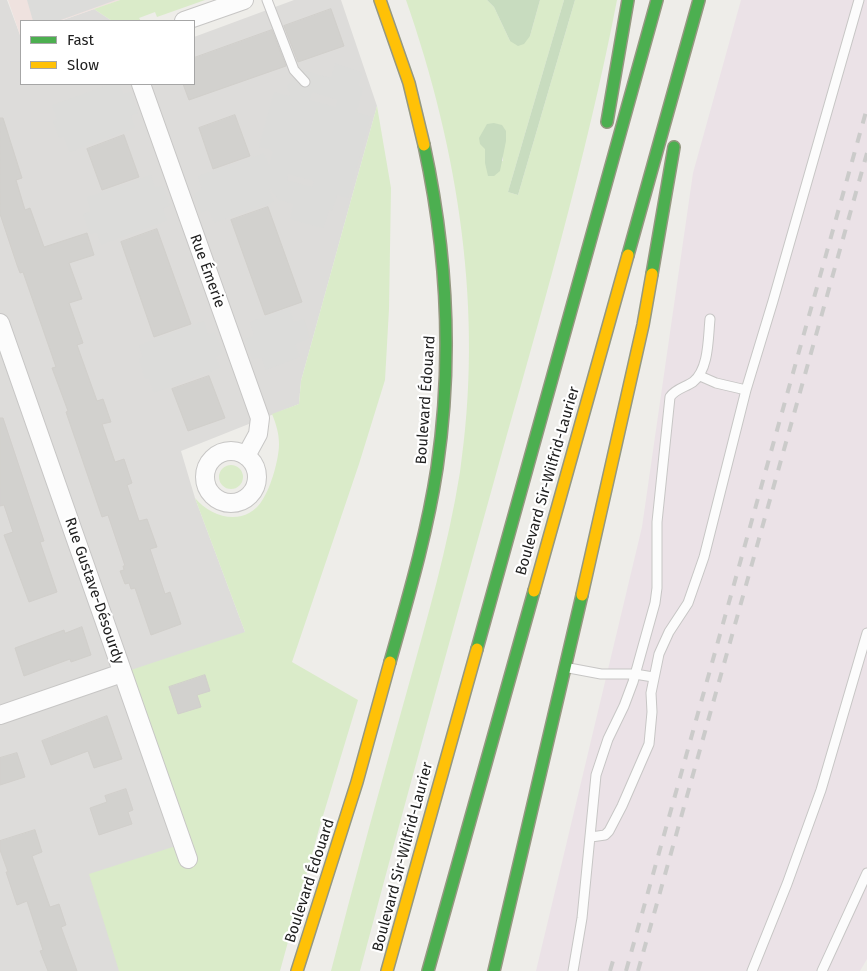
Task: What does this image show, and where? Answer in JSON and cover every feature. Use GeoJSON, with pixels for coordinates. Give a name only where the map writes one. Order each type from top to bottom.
{"type":"FeatureCollection","features":[{"type":"Feature","properties":{"kind":"main road","name":"Boulevard Édouard"},"geometry":{"type":"LineString","coordinates":[[297,971],[352,800],[421,550],[439,452],[445,377],[445,297],[436,201],[410,88],[380,0]]}},
{"type":"Feature","properties":{"kind":"main road"},"geometry":{"type":"LineString","coordinates":[[604,137],[628,0]]}},
{"type":"Feature","properties":{"kind":"main road","name":"Boulevard Sir-Wilfrid-Laurier"},"geometry":{"type":"LineString","coordinates":[[387,971],[657,0]]}},
{"type":"Feature","properties":{"kind":"main road"},"geometry":{"type":"LineString","coordinates":[[680,108],[699,0]]}},
{"type":"Feature","properties":{"kind":"main road","name":"Boulevard Sir-Wilfrid-Laurier"},"geometry":{"type":"LineString","coordinates":[[428,971],[699,0]]}},
{"type":"Feature","properties":{"kind":"main road"},"geometry":{"type":"LineString","coordinates":[[494,971],[566,668],[643,325],[675,138]]}},
{"type":"Feature","properties":{"kind":"main road"},"geometry":{"type":"LineString","coordinates":[[581,274],[599,166]]}},
{"type":"Feature","properties":{"kind":"main road","name":"Boulevard Édouard"},"geometry":{"type":"LineString","coordinates":[[327,914],[352,800]]}},
{"type":"Feature","properties":{"kind":"street"},"geometry":{"type":"LineString","coordinates":[[187,20],[244,0]]}},
{"type":"Feature","properties":{"kind":"street","name":"Rue Émerie"},"geometry":{"type":"LineString","coordinates":[[141,85],[260,418],[258,434],[246,456]]}},
{"type":"Feature","properties":{"kind":"street","name":"Rue Gustave-Désourdy"},"geometry":{"type":"LineString","coordinates":[[0,323],[188,859]]}},
{"type":"Feature","properties":{"kind":"street"},"geometry":{"type":"LineString","coordinates":[[0,715],[122,674]]}},
{"type":"Feature","properties":{"kind":"lane"},"geometry":{"type":"LineString","coordinates":[[267,0],[294,70],[305,82]]}},
{"type":"Feature","properties":{"kind":"lane"},"geometry":{"type":"LineString","coordinates":[[591,837],[605,835],[609,831],[649,744],[653,678],[663,644],[688,603],[704,556],[746,390],[859,0]]}},
{"type":"Feature","properties":{"kind":"lane"},"geometry":{"type":"LineString","coordinates":[[573,971],[582,918],[596,775],[608,739],[624,706],[635,674],[655,603],[657,522],[670,396],[700,376],[707,345],[710,319]]}},
{"type":"Feature","properties":{"kind":"lane"},"geometry":{"type":"LineString","coordinates":[[700,376],[746,390]]}},
{"type":"Feature","properties":{"kind":"lane"},"geometry":{"type":"LineString","coordinates":[[752,971],[787,884],[821,790],[867,633]]}},
{"type":"Feature","properties":{"kind":"lane"},"geometry":{"type":"LineString","coordinates":[[566,668],[601,674],[635,674],[653,678]]}},
{"type":"Feature","properties":{"kind":"lane"},"geometry":{"type":"LineString","coordinates":[[822,971],[867,873]]}},
{"type":"Feature","properties":{"kind":"shaded area"},"geometry":{"type":"Polygon","coordinates":[[[0,0],[7,0],[20,35],[20,85],[195,85],[195,37],[294,0],[341,0],[377,106],[301,381],[299,404],[181,451],[195,498],[245,632],[182,844],[119,971],[0,971],[0,0]]]}},
{"type":"Feature","properties":{"kind":"shaded area"},"geometry":{"type":"Polygon","coordinates":[[[8,0],[120,0],[63,20],[20,20],[20,35],[8,0]]]}},
{"type":"Feature","properties":{"kind":"shaded area"},"geometry":{"type":"Polygon","coordinates":[[[27,0],[116,0],[61,20],[33,20],[27,0]]]}},
{"type":"Feature","properties":{"kind":"shaded area"},"geometry":{"type":"Polygon","coordinates":[[[741,0],[867,0],[867,959],[860,971],[536,971],[642,527],[693,173],[741,0]]]}},
{"type":"Feature","properties":{"kind":"shaded area"},"geometry":{"type":"Polygon","coordinates":[[[94,9],[110,20],[63,20],[94,9]]]}},
{"type":"Feature","properties":{"kind":"shaded area"},"geometry":{"type":"Polygon","coordinates":[[[335,63],[362,72],[358,86],[363,88],[357,110],[358,113],[371,116],[348,198],[337,195],[332,211],[329,210],[323,228],[290,219],[293,204],[280,200],[274,195],[271,188],[269,189],[274,202],[214,223],[208,210],[201,213],[194,194],[202,188],[198,176],[264,153],[268,164],[270,164],[273,152],[259,147],[274,92],[289,96],[290,93],[287,86],[303,70],[330,78],[335,63]],[[312,92],[310,100],[336,107],[338,100],[312,92]],[[288,174],[287,180],[312,187],[314,181],[288,174]]]}},
{"type":"Feature","properties":{"kind":"shaded area"},"geometry":{"type":"Polygon","coordinates":[[[108,85],[119,85],[123,94],[131,92],[138,113],[132,115],[131,118],[135,128],[70,152],[64,137],[59,138],[53,121],[57,119],[52,105],[108,85]]]}},
{"type":"Feature","properties":{"kind":"shaded area"},"geometry":{"type":"Polygon","coordinates":[[[151,175],[155,187],[163,186],[170,206],[164,208],[163,211],[167,221],[101,245],[97,232],[90,234],[83,214],[91,211],[87,197],[151,175]]]}},
{"type":"Feature","properties":{"kind":"shaded area"},"geometry":{"type":"Polygon","coordinates":[[[289,308],[294,322],[304,319],[310,338],[295,344],[300,357],[266,370],[262,358],[252,359],[245,339],[254,334],[250,322],[289,308]]]}},
{"type":"Feature","properties":{"kind":"shaded area"},"geometry":{"type":"Polygon","coordinates":[[[204,321],[207,333],[215,332],[222,352],[216,357],[220,368],[154,393],[149,379],[145,379],[139,359],[143,357],[139,345],[204,321]]]}},
{"type":"Feature","properties":{"kind":"green space"},"geometry":{"type":"Polygon","coordinates":[[[120,0],[205,0],[157,17],[155,12],[139,18],[140,20],[110,20],[94,9],[120,0]]]}},
{"type":"Feature","properties":{"kind":"green space"},"geometry":{"type":"Polygon","coordinates":[[[406,0],[487,0],[494,7],[510,41],[530,36],[540,0],[564,0],[508,192],[518,195],[575,0],[617,0],[577,179],[360,971],[331,971],[443,555],[460,472],[467,412],[469,352],[467,292],[462,233],[453,174],[425,57],[406,0]],[[485,149],[485,163],[503,161],[503,154],[485,149]]]}},
{"type":"Feature","properties":{"kind":"green space"},"geometry":{"type":"Polygon","coordinates":[[[487,0],[540,0],[530,36],[524,44],[518,46],[510,41],[494,7],[487,0]]]}},
{"type":"Feature","properties":{"kind":"green space"},"geometry":{"type":"Polygon","coordinates":[[[564,0],[575,0],[518,195],[508,192],[564,0]]]}},
{"type":"Feature","properties":{"kind":"green space"},"geometry":{"type":"Polygon","coordinates":[[[377,106],[391,188],[389,309],[385,380],[359,464],[292,662],[358,700],[319,829],[280,971],[119,971],[89,874],[182,844],[122,673],[245,632],[195,498],[202,505],[220,515],[239,517],[248,514],[256,508],[266,494],[274,473],[279,450],[278,432],[272,414],[299,404],[301,381],[377,106]]]}},
{"type":"Feature","properties":{"kind":"green space"},"geometry":{"type":"Polygon","coordinates":[[[487,124],[502,125],[506,131],[506,141],[500,171],[494,176],[488,176],[485,163],[485,149],[480,144],[479,138],[487,124]]]}},
{"type":"Feature","properties":{"kind":"green space"},"geometry":{"type":"Polygon","coordinates":[[[231,465],[240,468],[243,477],[240,486],[231,489],[222,486],[219,477],[222,468],[231,465]]]}},
{"type":"Feature","properties":{"kind":"building"},"geometry":{"type":"Polygon","coordinates":[[[331,9],[344,46],[298,62],[284,26],[331,9]]]}},
{"type":"Feature","properties":{"kind":"building"},"geometry":{"type":"Polygon","coordinates":[[[272,30],[286,66],[189,100],[183,85],[195,85],[195,58],[272,30]]]}},
{"type":"Feature","properties":{"kind":"building"},"geometry":{"type":"Polygon","coordinates":[[[235,115],[250,156],[213,169],[199,128],[235,115]]]}},
{"type":"Feature","properties":{"kind":"building"},"geometry":{"type":"Polygon","coordinates":[[[0,118],[3,118],[22,178],[16,180],[25,210],[30,208],[44,247],[87,233],[94,255],[69,263],[82,299],[69,303],[83,343],[77,345],[97,401],[103,399],[111,422],[102,424],[115,462],[124,459],[132,483],[127,485],[139,521],[147,519],[157,547],[150,549],[165,594],[170,592],[181,624],[151,635],[135,588],[131,589],[129,583],[125,584],[120,571],[124,570],[123,566],[125,566],[108,515],[102,517],[52,368],[56,367],[23,272],[20,273],[0,214],[0,118]]]}},
{"type":"Feature","properties":{"kind":"building"},"geometry":{"type":"Polygon","coordinates":[[[124,135],[139,177],[102,190],[87,149],[124,135]]]}},
{"type":"Feature","properties":{"kind":"building"},"geometry":{"type":"Polygon","coordinates":[[[268,207],[302,302],[265,315],[231,220],[268,207]]]}},
{"type":"Feature","properties":{"kind":"building"},"geometry":{"type":"Polygon","coordinates":[[[157,229],[191,324],[154,337],[121,242],[157,229]]]}},
{"type":"Feature","properties":{"kind":"building"},"geometry":{"type":"Polygon","coordinates":[[[209,376],[225,418],[188,431],[172,389],[209,376]]]}},
{"type":"Feature","properties":{"kind":"building"},"geometry":{"type":"Polygon","coordinates":[[[0,418],[3,418],[44,541],[40,542],[57,592],[29,602],[4,535],[13,532],[4,505],[0,506],[0,418]]]}},
{"type":"Feature","properties":{"kind":"building"},"geometry":{"type":"Polygon","coordinates":[[[82,627],[91,655],[71,662],[70,659],[24,676],[15,648],[64,630],[65,633],[82,627]]]}},
{"type":"Feature","properties":{"kind":"building"},"geometry":{"type":"Polygon","coordinates":[[[205,675],[210,691],[197,695],[201,707],[178,714],[169,687],[205,675]]]}},
{"type":"Feature","properties":{"kind":"building"},"geometry":{"type":"Polygon","coordinates":[[[107,716],[122,759],[94,768],[88,751],[51,765],[42,741],[107,716]]]}},
{"type":"Feature","properties":{"kind":"building"},"geometry":{"type":"Polygon","coordinates":[[[17,753],[25,777],[0,785],[0,758],[17,753]]]}},
{"type":"Feature","properties":{"kind":"building"},"geometry":{"type":"Polygon","coordinates":[[[126,789],[133,810],[128,812],[132,824],[99,835],[90,808],[107,802],[105,796],[126,789]]]}},
{"type":"Feature","properties":{"kind":"building"},"geometry":{"type":"Polygon","coordinates":[[[35,830],[42,852],[32,856],[50,907],[59,904],[66,925],[61,927],[77,971],[48,971],[40,951],[43,950],[27,901],[17,905],[6,872],[8,872],[0,850],[0,841],[35,830]]]}},
{"type":"Feature","properties":{"kind":"railway"},"geometry":{"type":"LineString","coordinates":[[626,971],[867,108]]}},
{"type":"Feature","properties":{"kind":"railway"},"geometry":{"type":"LineString","coordinates":[[638,971],[867,153]]}},
{"type":"Feature","properties":{"kind":"railway"},"geometry":{"type":"LineString","coordinates":[[610,971],[615,954]]}},
{"type":"Feature","properties":{"kind":"traffic: fast"},"geometry":{"type":"LineString","coordinates":[[607,122],[628,0]]}},
{"type":"Feature","properties":{"kind":"traffic: fast"},"geometry":{"type":"LineString","coordinates":[[477,649],[657,0]]}},
{"type":"Feature","properties":{"kind":"traffic: fast"},"geometry":{"type":"LineString","coordinates":[[628,255],[699,0]]}},
{"type":"Feature","properties":{"kind":"traffic: fast"},"geometry":{"type":"LineString","coordinates":[[390,662],[428,517],[437,468],[445,387],[446,346],[442,265],[438,225],[424,145]]}},
{"type":"Feature","properties":{"kind":"traffic: fast"},"geometry":{"type":"LineString","coordinates":[[652,274],[674,147]]}},
{"type":"Feature","properties":{"kind":"traffic: fast"},"geometry":{"type":"LineString","coordinates":[[428,971],[534,591]]}},
{"type":"Feature","properties":{"kind":"traffic: fast"},"geometry":{"type":"LineString","coordinates":[[494,971],[582,595]]}},
{"type":"Feature","properties":{"kind":"traffic: slow"},"geometry":{"type":"LineString","coordinates":[[380,0],[409,83],[424,145]]}},
{"type":"Feature","properties":{"kind":"traffic: slow"},"geometry":{"type":"LineString","coordinates":[[534,591],[628,255]]}},
{"type":"Feature","properties":{"kind":"traffic: slow"},"geometry":{"type":"LineString","coordinates":[[582,595],[643,325],[652,274]]}},
{"type":"Feature","properties":{"kind":"traffic: slow"},"geometry":{"type":"LineString","coordinates":[[387,971],[477,649]]}},
{"type":"Feature","properties":{"kind":"traffic: slow"},"geometry":{"type":"LineString","coordinates":[[297,971],[357,782],[390,662]]}}]}
